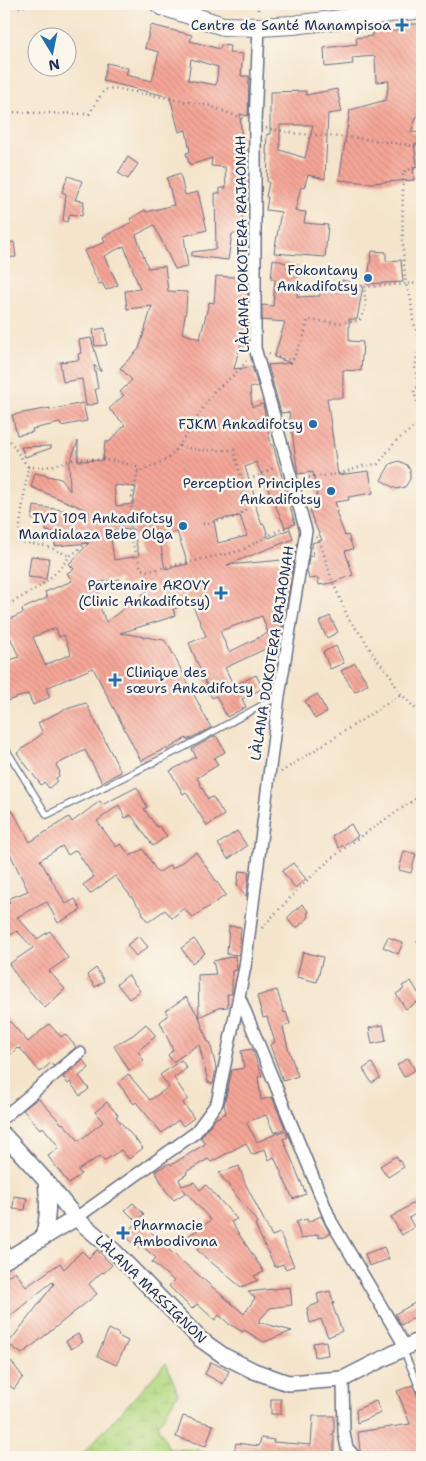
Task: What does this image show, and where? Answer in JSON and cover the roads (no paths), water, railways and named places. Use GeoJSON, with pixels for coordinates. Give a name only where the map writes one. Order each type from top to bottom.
{"type":"FeatureCollection","features":[{"type":"Feature","properties":{"kind":"main road"},"geometry":{"type":"LineString","coordinates":[[159,4],[223,26],[259,27],[293,25],[422,10]]}},
{"type":"Feature","properties":{"kind":"main road","name":"LÀLANA MASSIGNON"},"geometry":{"type":"LineString","coordinates":[[4,1135],[46,1180],[76,1218],[114,1252],[200,1339],[224,1356],[254,1371],[288,1383],[343,1379],[422,1340]]}},
{"type":"Feature","properties":{"kind":"main road"},"geometry":{"type":"LineString","coordinates":[[43,1236],[48,1219],[46,1180]]}},
{"type":"Feature","properties":{"kind":"main road"},"geometry":{"type":"LineString","coordinates":[[4,1266],[10,1258],[43,1236],[76,1218]]}},
{"type":"Feature","properties":{"kind":"street","name":"LÀLANA DOKOTERA RAJAONAH"},"geometry":{"type":"LineString","coordinates":[[76,1218],[195,1133],[217,1102],[245,967],[268,780],[305,526],[256,348],[255,123],[259,27]]}},
{"type":"Feature","properties":{"kind":"street"},"geometry":{"type":"LineString","coordinates":[[239,996],[331,1221],[405,1348]]}},
{"type":"Feature","properties":{"kind":"street"},"geometry":{"type":"LineString","coordinates":[[4,1117],[80,1053]]}},
{"type":"Feature","properties":{"kind":"street"},"geometry":{"type":"LineString","coordinates":[[343,1379],[344,1433],[347,1448],[355,1457]]}},
{"type":"Feature","properties":{"kind":"lane"},"geometry":{"type":"LineString","coordinates":[[4,746],[46,815],[183,748],[280,696]]}},
{"type":"Feature","properties":{"kind":"lane"},"geometry":{"type":"LineString","coordinates":[[405,1348],[422,1395]]}},
{"type":"Feature","properties":{"kind":"place","name":"Centre de Santé Manampisoa"},"geometry":{"type":"Point","coordinates":[402,25]}},
{"type":"Feature","properties":{"kind":"place","name":"Fokontany Ankadifotsy"},"geometry":{"type":"Point","coordinates":[368,278]}},
{"type":"Feature","properties":{"kind":"place","name":"FJKM Ankadifotsy"},"geometry":{"type":"Point","coordinates":[313,424]}},
{"type":"Feature","properties":{"kind":"place","name":"Perception Principles Ankadifotsy"},"geometry":{"type":"Point","coordinates":[331,491]}},
{"type":"Feature","properties":{"kind":"place","name":"IVJ 109 Ankadifotsy Mandialaza Bebe Olga"},"geometry":{"type":"Point","coordinates":[183,526]}},
{"type":"Feature","properties":{"kind":"place","name":"Partenaire AROVY (Clinic Ankadifotsy)"},"geometry":{"type":"Point","coordinates":[221,593]}},
{"type":"Feature","properties":{"kind":"place","name":"Clinique des sœurs Ankadifotsy"},"geometry":{"type":"Point","coordinates":[115,680]}},
{"type":"Feature","properties":{"kind":"place","name":"Pharmacie Ambodivona"},"geometry":{"type":"Point","coordinates":[123,1233]}}]}
